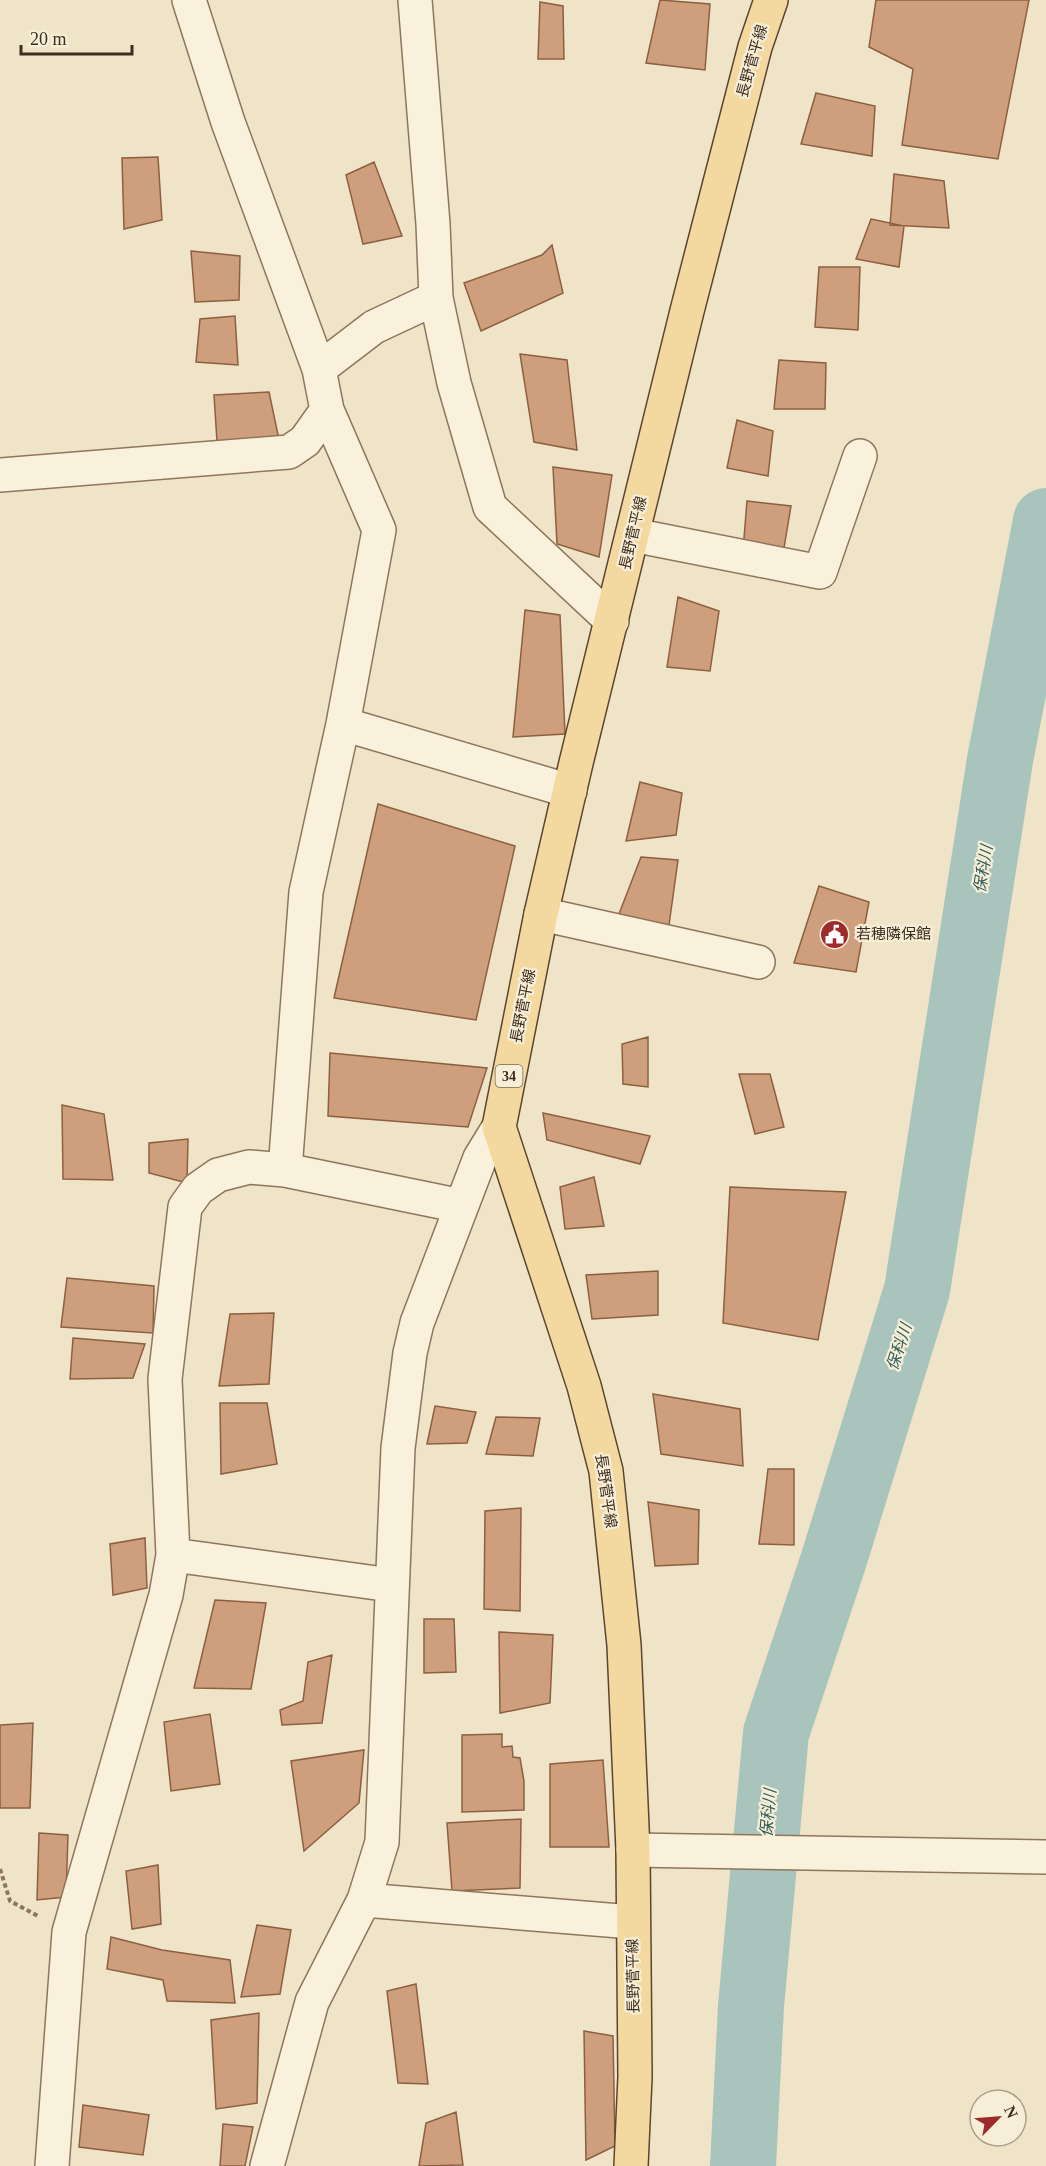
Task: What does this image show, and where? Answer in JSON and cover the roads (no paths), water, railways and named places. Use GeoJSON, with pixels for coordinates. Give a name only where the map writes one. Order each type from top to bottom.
{"type":"FeatureCollection","features":[{"type":"Feature","properties":{"kind":"main road","name":"長野菅平線"},"geometry":{"type":"LineString","coordinates":[[631,2166],[635,2077],[633,1851],[624,1645],[606,1471],[584,1386],[499,1127],[541,914],[570,791],[687,311],[755,47],[771,0]]}},
{"type":"Feature","properties":{"kind":"street"},"geometry":{"type":"LineString","coordinates":[[189,0],[228,122],[319,369],[327,410],[379,530],[343,724],[306,892],[285,1170]]}},
{"type":"Feature","properties":{"kind":"street"},"geometry":{"type":"LineString","coordinates":[[415,0],[433,224],[436,298],[454,383],[490,507],[612,621]]}},
{"type":"Feature","properties":{"kind":"street"},"geometry":{"type":"LineString","coordinates":[[319,369],[374,327],[436,298]]}},
{"type":"Feature","properties":{"kind":"street"},"geometry":{"type":"LineString","coordinates":[[0,475],[289,452],[304,441],[327,410]]}},
{"type":"Feature","properties":{"kind":"street"},"geometry":{"type":"LineString","coordinates":[[633,535],[820,572],[860,456]]}},
{"type":"Feature","properties":{"kind":"street"},"geometry":{"type":"LineString","coordinates":[[343,724],[570,791]]}},
{"type":"Feature","properties":{"kind":"street"},"geometry":{"type":"LineString","coordinates":[[541,914],[758,962]]}},
{"type":"Feature","properties":{"kind":"street"},"geometry":{"type":"LineString","coordinates":[[267,2166],[312,2002],[364,1900],[382,1842],[398,1448],[410,1353],[417,1323],[461,1206],[480,1158],[499,1127]]}},
{"type":"Feature","properties":{"kind":"street"},"geometry":{"type":"LineString","coordinates":[[52,2166],[69,1932],[166,1595],[173,1555],[165,1379],[185,1207],[198,1189],[218,1174],[249,1167],[285,1170],[461,1206]]}},
{"type":"Feature","properties":{"kind":"street"},"geometry":{"type":"LineString","coordinates":[[173,1555],[391,1585]]}},
{"type":"Feature","properties":{"kind":"street"},"geometry":{"type":"LineString","coordinates":[[633,1851],[1046,1857]]}},
{"type":"Feature","properties":{"kind":"street"},"geometry":{"type":"LineString","coordinates":[[364,1900],[632,1922]]}},
{"type":"Feature","properties":{"kind":"waterway","name":"保科川"},"geometry":{"type":"LineString","coordinates":[[743,2166],[751,2006],[776,1733],[834,1559],[917,1290],[1000,760],[1046,521]]}},
{"type":"Feature","properties":{"kind":"place","name":"若穂隣保館"},"geometry":{"type":"Point","coordinates":[835,934]}}]}
